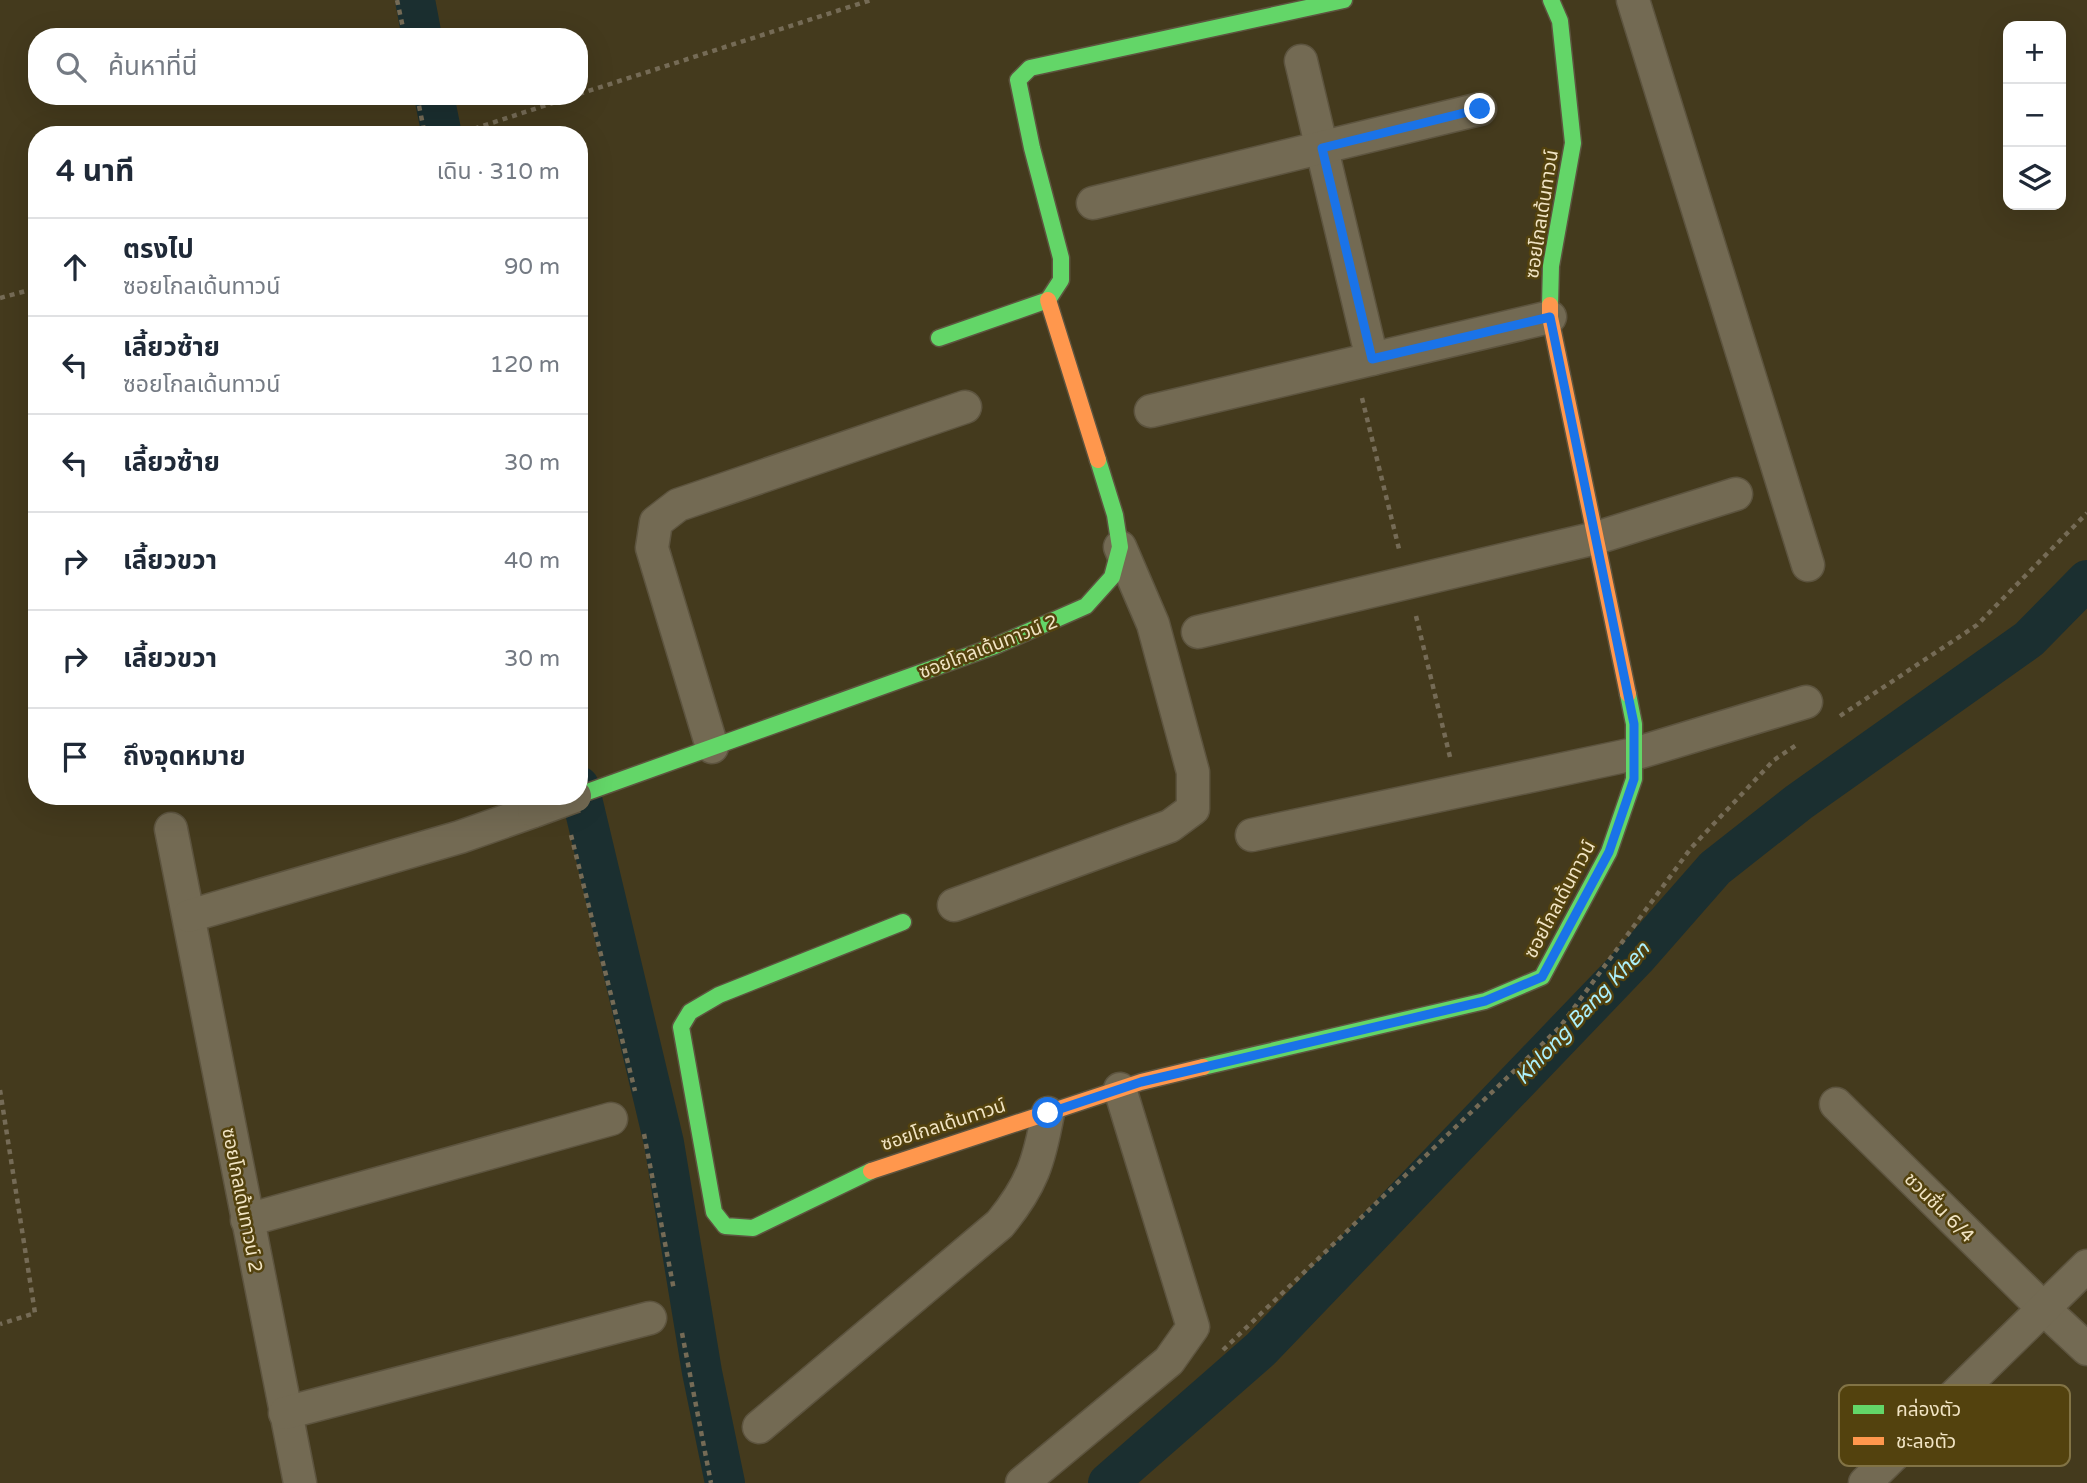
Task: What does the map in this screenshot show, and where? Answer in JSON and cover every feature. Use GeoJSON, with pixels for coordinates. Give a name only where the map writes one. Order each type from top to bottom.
{"type":"FeatureCollection","features":[{"type":"Feature","properties":{"kind":"street"},"geometry":{"type":"LineString","coordinates":[[939,338],[1048,300],[1061,280],[1061,258],[1032,148],[1018,80],[1030,68],[1344,0]]}},
{"type":"Feature","properties":{"kind":"street","name":"ซอยโกลเด้นทาวน์"},"geometry":{"type":"LineString","coordinates":[[903,922],[719,995],[690,1012],[681,1027],[714,1212],[725,1226],[753,1228],[882,1166],[1141,1082],[1485,1001],[1542,977],[1609,852],[1634,779],[1634,724],[1550,317],[1551,266],[1573,143],[1560,21],[1551,0]]}},
{"type":"Feature","properties":{"kind":"street"},"geometry":{"type":"LineString","coordinates":[[1633,0],[1808,565]]}},
{"type":"Feature","properties":{"kind":"street"},"geometry":{"type":"LineString","coordinates":[[1301,61],[1372,359]]}},
{"type":"Feature","properties":{"kind":"street"},"geometry":{"type":"LineString","coordinates":[[1093,203],[1480,109]]}},
{"type":"Feature","properties":{"kind":"street","name":"ซอยโกลเด้นทาวน์ 2"},"geometry":{"type":"LineString","coordinates":[[588,791],[995,646],[1086,607],[1112,577],[1120,547],[1115,515],[1048,300]]}},
{"type":"Feature","properties":{"kind":"street"},"geometry":{"type":"LineString","coordinates":[[1152,411],[1550,317]]}},
{"type":"Feature","properties":{"kind":"street"},"geometry":{"type":"LineString","coordinates":[[712,747],[652,548],[656,522],[678,505],[965,407]]}},
{"type":"Feature","properties":{"kind":"street"},"geometry":{"type":"LineString","coordinates":[[1198,632],[1595,538],[1736,494]]}},
{"type":"Feature","properties":{"kind":"street"},"geometry":{"type":"LineString","coordinates":[[954,905],[1170,826],[1193,809],[1193,772],[1153,624],[1120,547]]}},
{"type":"Feature","properties":{"kind":"street"},"geometry":{"type":"LineString","coordinates":[[1252,835],[1634,754],[1806,702]]}},
{"type":"Feature","properties":{"kind":"street","name":"ซอยโกลเด้นทาวน์ 2"},"geometry":{"type":"LineString","coordinates":[[188,916],[460,837],[550,805]]}},
{"type":"Feature","properties":{"kind":"street","name":"ซอยโกลเด้นทาวน์ 2"},"geometry":{"type":"LineString","coordinates":[[171,829],[300,1483]]}},
{"type":"Feature","properties":{"kind":"street"},"geometry":{"type":"LineString","coordinates":[[1022,1483],[1169,1361],[1193,1327],[1120,1090]]}},
{"type":"Feature","properties":{"kind":"street","name":"ชวนชื่น 6/4"},"geometry":{"type":"LineString","coordinates":[[1836,1104],[2087,1349]]}},
{"type":"Feature","properties":{"kind":"street"},"geometry":{"type":"LineString","coordinates":[[759,1427],[1000,1224],[1021,1198],[1040,1156],[1048,1113]]}},
{"type":"Feature","properties":{"kind":"street"},"geometry":{"type":"LineString","coordinates":[[247,1220],[611,1119]]}},
{"type":"Feature","properties":{"kind":"street"},"geometry":{"type":"LineString","coordinates":[[1966,1385],[2087,1266]]}},
{"type":"Feature","properties":{"kind":"street"},"geometry":{"type":"LineString","coordinates":[[285,1413],[650,1318]]}},
{"type":"Feature","properties":{"kind":"street"},"geometry":{"type":"LineString","coordinates":[[1865,1483],[1882,1466]]}},
{"type":"Feature","properties":{"kind":"path"},"geometry":{"type":"LineString","coordinates":[[397,0],[403,28]]}},
{"type":"Feature","properties":{"kind":"path"},"geometry":{"type":"LineString","coordinates":[[588,91],[871,0]]}},
{"type":"Feature","properties":{"kind":"path"},"geometry":{"type":"LineString","coordinates":[[419,105],[423,126]]}},
{"type":"Feature","properties":{"kind":"path"},"geometry":{"type":"LineString","coordinates":[[482,126],[546,105]]}},
{"type":"Feature","properties":{"kind":"path"},"geometry":{"type":"LineString","coordinates":[[0,298],[28,290]]}},
{"type":"Feature","properties":{"kind":"path"},"geometry":{"type":"LineString","coordinates":[[0,1090],[34,1312],[0,1324]]}},
{"type":"Feature","properties":{"kind":"waterway"},"geometry":{"type":"LineString","coordinates":[[415,0],[420,28]]}},
{"type":"Feature","properties":{"kind":"waterway"},"geometry":{"type":"LineString","coordinates":[[436,105],[440,126]]}},
{"type":"Feature","properties":{"kind":"waterway","name":"Khlong Bang Khen"},"geometry":{"type":"LineString","coordinates":[[1108,1483],[1261,1349],[1636,958],[1715,868],[1799,802],[2029,639],[2087,580]]}},
{"type":"Feature","properties":{"kind":"waterway"},"geometry":{"type":"LineString","coordinates":[[584,805],[664,1143],[702,1372],[725,1483]]}},
{"type":"Feature","properties":{"kind":"traffic: fast"},"geometry":{"type":"LineString","coordinates":[[939,338],[1048,300],[1061,280],[1061,258],[1032,148],[1018,80],[1030,68],[1344,0]]}},
{"type":"Feature","properties":{"kind":"traffic: fast"},"geometry":{"type":"LineString","coordinates":[[1550,305],[1551,266],[1573,143],[1560,21],[1551,0]]}},
{"type":"Feature","properties":{"kind":"traffic: fast"},"geometry":{"type":"LineString","coordinates":[[588,792],[995,646],[1086,606],[1112,577],[1120,547],[1115,515],[1098,460]]}},
{"type":"Feature","properties":{"kind":"traffic: fast"},"geometry":{"type":"LineString","coordinates":[[1203,1067],[1485,1001],[1542,977],[1609,852],[1634,779],[1634,724],[1628,694]]}},
{"type":"Feature","properties":{"kind":"traffic: fast"},"geometry":{"type":"LineString","coordinates":[[871,1171],[753,1228],[725,1226],[714,1212],[681,1027],[690,1012],[719,995],[903,922]]}},
{"type":"Feature","properties":{"kind":"traffic: slow"},"geometry":{"type":"LineString","coordinates":[[1048,300],[1098,460]]}},
{"type":"Feature","properties":{"kind":"traffic: slow"},"geometry":{"type":"LineString","coordinates":[[1550,305],[1550,317],[1628,694]]}},
{"type":"Feature","properties":{"kind":"traffic: slow"},"geometry":{"type":"LineString","coordinates":[[871,1171],[1141,1082],[1203,1067]]}},
{"type":"Feature","properties":{"kind":"route"},"geometry":{"type":"LineString","coordinates":[[1048,1113],[1141,1082],[1485,1001],[1542,977],[1609,852],[1634,779],[1634,724],[1550,317],[1372,359],[1322,148],[1480,109]]}}]}
